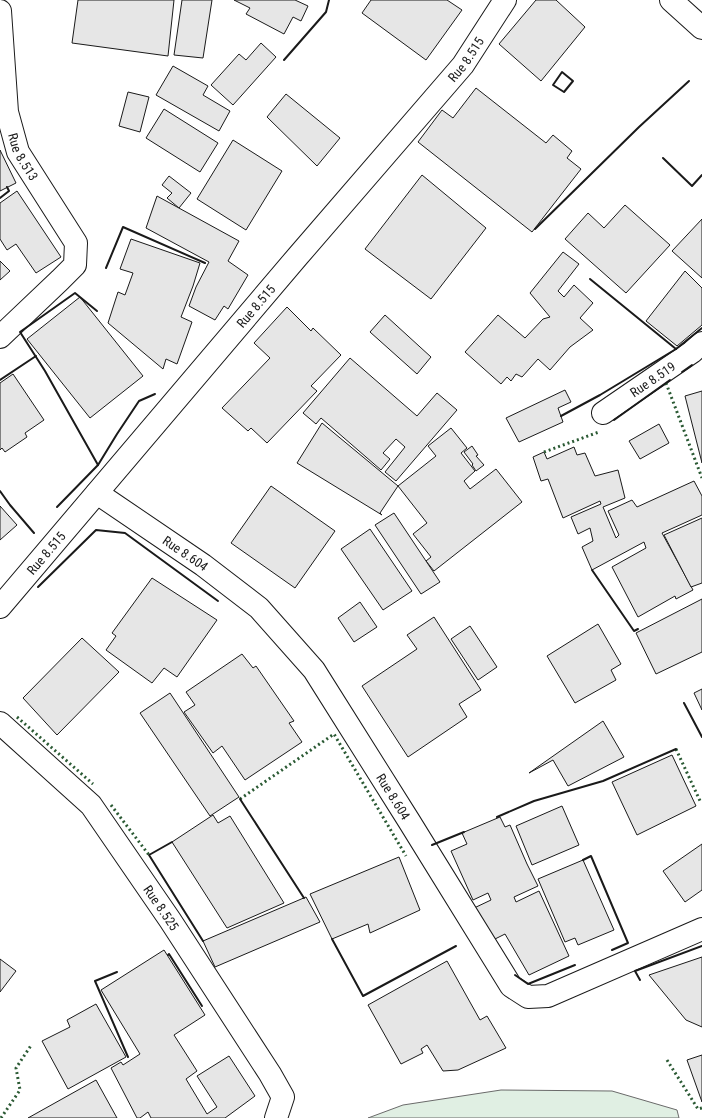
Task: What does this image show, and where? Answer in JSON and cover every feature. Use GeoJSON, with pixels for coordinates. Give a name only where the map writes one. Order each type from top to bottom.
{"type":"FeatureCollection","features":[{"type":"Feature","properties":{"kind":"street","name":"Rue 8.515"},"geometry":{"type":"LineString","coordinates":[[0,608],[298,256],[463,65],[505,0]]}},
{"type":"Feature","properties":{"kind":"street"},"geometry":{"type":"LineString","coordinates":[[671,0],[702,28]]}},
{"type":"Feature","properties":{"kind":"street","name":"Rue 8.513"},"geometry":{"type":"LineString","coordinates":[[0,11],[7,112],[18,152],[76,243],[75,265],[0,337]]}},
{"type":"Feature","properties":{"kind":"street","name":"Rue 8.519"},"geometry":{"type":"LineString","coordinates":[[602,413],[692,352],[702,343]]}},
{"type":"Feature","properties":{"kind":"street","name":"Rue 8.604"},"geometry":{"type":"LineString","coordinates":[[97,493],[203,565],[259,608],[314,670],[511,986],[528,997],[548,996],[702,929]]}},
{"type":"Feature","properties":{"kind":"street","name":"Rue 8.525"},"geometry":{"type":"LineString","coordinates":[[0,723],[90,805],[170,920],[270,1074],[283,1097],[276,1118]]}},
{"type":"Feature","properties":{"kind":"green space"},"geometry":{"type":"Polygon","coordinates":[[[501,1090],[612,1091],[677,1110],[679,1118],[368,1118],[403,1105],[501,1090]]]}},
{"type":"Feature","properties":{"kind":"building"},"geometry":{"type":"Polygon","coordinates":[[[78,0],[174,0],[168,56],[72,43],[78,0]]]}},
{"type":"Feature","properties":{"kind":"building"},"geometry":{"type":"Polygon","coordinates":[[[182,0],[212,0],[203,58],[174,55],[182,0]]]}},
{"type":"Feature","properties":{"kind":"building"},"geometry":{"type":"Polygon","coordinates":[[[234,0],[295,0],[308,6],[301,21],[293,17],[284,34],[246,14],[250,8],[234,0]]]}},
{"type":"Feature","properties":{"kind":"building"},"geometry":{"type":"Polygon","coordinates":[[[371,0],[447,0],[462,10],[426,60],[362,13],[371,0]]]}},
{"type":"Feature","properties":{"kind":"building"},"geometry":{"type":"Polygon","coordinates":[[[536,0],[556,0],[585,27],[541,81],[499,44],[536,0]]]}},
{"type":"Feature","properties":{"kind":"building"},"geometry":{"type":"Polygon","coordinates":[[[261,43],[276,57],[233,105],[211,85],[239,54],[246,60],[261,43]]]}},
{"type":"Feature","properties":{"kind":"building"},"geometry":{"type":"Polygon","coordinates":[[[173,66],[208,86],[203,95],[230,111],[219,131],[156,95],[173,66]]]}},
{"type":"Feature","properties":{"kind":"building"},"geometry":{"type":"Polygon","coordinates":[[[476,88],[546,143],[553,135],[572,151],[567,158],[581,169],[532,232],[418,142],[442,110],[453,118],[476,88]]]}},
{"type":"Feature","properties":{"kind":"building"},"geometry":{"type":"Polygon","coordinates":[[[128,92],[149,97],[140,132],[119,126],[128,92]]]}},
{"type":"Feature","properties":{"kind":"building"},"geometry":{"type":"Polygon","coordinates":[[[286,94],[340,138],[317,166],[267,117],[286,94]]]}},
{"type":"Feature","properties":{"kind":"building"},"geometry":{"type":"Polygon","coordinates":[[[164,109],[218,143],[200,172],[146,138],[164,109]]]}},
{"type":"Feature","properties":{"kind":"building"},"geometry":{"type":"Polygon","coordinates":[[[233,140],[282,171],[246,230],[197,199],[233,140]]]}},
{"type":"Feature","properties":{"kind":"building"},"geometry":{"type":"Polygon","coordinates":[[[0,150],[16,183],[0,191],[0,150]]]}},
{"type":"Feature","properties":{"kind":"building"},"geometry":{"type":"Polygon","coordinates":[[[422,175],[486,228],[431,299],[365,249],[422,175]]]}},
{"type":"Feature","properties":{"kind":"building"},"geometry":{"type":"Polygon","coordinates":[[[169,176],[191,193],[179,208],[167,198],[172,193],[162,185],[169,176]]]}},
{"type":"Feature","properties":{"kind":"building"},"geometry":{"type":"Polygon","coordinates":[[[17,191],[61,257],[36,273],[16,244],[7,250],[0,239],[0,203],[17,191]]]}},
{"type":"Feature","properties":{"kind":"building"},"geometry":{"type":"Polygon","coordinates":[[[157,196],[239,241],[228,261],[248,275],[228,309],[224,306],[215,320],[189,306],[196,287],[209,262],[146,228],[157,196]]]}},
{"type":"Feature","properties":{"kind":"building"},"geometry":{"type":"Polygon","coordinates":[[[625,205],[670,245],[626,293],[565,239],[588,213],[604,228],[625,205]]]}},
{"type":"Feature","properties":{"kind":"building"},"geometry":{"type":"Polygon","coordinates":[[[702,219],[702,278],[672,251],[702,219]]]}},
{"type":"Feature","properties":{"kind":"building"},"geometry":{"type":"Polygon","coordinates":[[[131,239],[200,263],[181,317],[192,322],[177,364],[166,359],[163,369],[108,323],[118,292],[125,295],[133,273],[120,269],[131,239]]]}},
{"type":"Feature","properties":{"kind":"building"},"geometry":{"type":"Polygon","coordinates":[[[563,252],[579,264],[558,291],[564,297],[574,285],[593,303],[580,318],[593,330],[570,347],[550,370],[538,359],[522,377],[516,374],[511,381],[507,377],[501,384],[465,352],[498,315],[525,338],[543,319],[550,317],[530,293],[563,252]]]}},
{"type":"Feature","properties":{"kind":"building"},"geometry":{"type":"Polygon","coordinates":[[[0,261],[10,271],[0,280],[0,261]]]}},
{"type":"Feature","properties":{"kind":"building"},"geometry":{"type":"Polygon","coordinates":[[[685,271],[702,288],[702,325],[677,346],[646,321],[685,271]]]}},
{"type":"Feature","properties":{"kind":"building"},"geometry":{"type":"Polygon","coordinates":[[[80,297],[143,376],[90,418],[27,339],[80,297]]]}},
{"type":"Feature","properties":{"kind":"building"},"geometry":{"type":"Polygon","coordinates":[[[287,307],[311,331],[313,328],[341,355],[311,386],[317,391],[267,443],[251,428],[248,431],[222,408],[270,358],[254,343],[287,307]]]}},
{"type":"Feature","properties":{"kind":"building"},"geometry":{"type":"Polygon","coordinates":[[[385,315],[431,357],[417,374],[370,332],[385,315]]]}},
{"type":"Feature","properties":{"kind":"building"},"geometry":{"type":"Polygon","coordinates":[[[350,358],[417,416],[437,393],[457,410],[396,481],[385,472],[405,447],[396,439],[383,453],[390,459],[381,470],[321,418],[316,424],[303,413],[350,358]]]}},
{"type":"Feature","properties":{"kind":"building"},"geometry":{"type":"Polygon","coordinates":[[[13,374],[44,420],[25,433],[27,437],[5,452],[2,448],[0,450],[0,383],[13,374]]]}},
{"type":"Feature","properties":{"kind":"building"},"geometry":{"type":"Polygon","coordinates":[[[565,390],[571,402],[558,408],[563,422],[519,442],[506,418],[565,390]]]}},
{"type":"Feature","properties":{"kind":"building"},"geometry":{"type":"Polygon","coordinates":[[[702,391],[702,463],[685,396],[702,391]]]}},
{"type":"Feature","properties":{"kind":"building"},"geometry":{"type":"Polygon","coordinates":[[[322,423],[398,486],[380,513],[382,515],[297,463],[322,423]]]}},
{"type":"Feature","properties":{"kind":"building"},"geometry":{"type":"Polygon","coordinates":[[[659,424],[669,443],[640,459],[629,441],[659,424]]]}},
{"type":"Feature","properties":{"kind":"building"},"geometry":{"type":"Polygon","coordinates":[[[451,428],[467,448],[461,453],[475,471],[464,481],[470,489],[496,469],[522,502],[434,571],[426,561],[431,557],[413,534],[427,523],[398,486],[436,456],[428,446],[451,428]]]}},
{"type":"Feature","properties":{"kind":"building"},"geometry":{"type":"Polygon","coordinates":[[[472,446],[478,455],[476,456],[484,465],[476,471],[472,465],[473,464],[464,452],[472,446]]]}},
{"type":"Feature","properties":{"kind":"building"},"geometry":{"type":"Polygon","coordinates":[[[574,447],[577,455],[585,453],[595,476],[618,470],[625,498],[603,507],[616,538],[619,535],[608,511],[632,500],[637,507],[694,481],[702,496],[702,515],[662,533],[693,590],[676,599],[675,596],[638,617],[612,567],[646,548],[644,542],[592,570],[582,547],[593,541],[590,528],[578,534],[571,517],[601,504],[600,501],[563,518],[548,479],[541,481],[533,457],[544,452],[547,459],[574,447]]]}},
{"type":"Feature","properties":{"kind":"building"},"geometry":{"type":"Polygon","coordinates":[[[271,486],[335,531],[295,588],[231,543],[271,486]]]}},
{"type":"Feature","properties":{"kind":"building"},"geometry":{"type":"Polygon","coordinates":[[[0,506],[17,525],[0,540],[0,506]]]}},
{"type":"Feature","properties":{"kind":"building"},"geometry":{"type":"Polygon","coordinates":[[[394,513],[440,582],[421,594],[375,525],[394,513]]]}},
{"type":"Feature","properties":{"kind":"building"},"geometry":{"type":"Polygon","coordinates":[[[702,518],[702,583],[691,587],[664,535],[702,518]]]}},
{"type":"Feature","properties":{"kind":"building"},"geometry":{"type":"Polygon","coordinates":[[[370,529],[412,591],[383,610],[341,549],[370,529]]]}},
{"type":"Feature","properties":{"kind":"building"},"geometry":{"type":"Polygon","coordinates":[[[152,578],[217,620],[177,677],[164,668],[152,683],[106,650],[116,636],[112,633],[152,578]]]}},
{"type":"Feature","properties":{"kind":"building"},"geometry":{"type":"Polygon","coordinates":[[[702,599],[702,652],[656,674],[636,633],[702,599]]]}},
{"type":"Feature","properties":{"kind":"building"},"geometry":{"type":"Polygon","coordinates":[[[360,602],[377,627],[354,642],[338,618],[360,602]]]}},
{"type":"Feature","properties":{"kind":"building"},"geometry":{"type":"Polygon","coordinates":[[[434,617],[481,690],[459,704],[467,717],[408,757],[362,686],[417,649],[407,635],[434,617]]]}},
{"type":"Feature","properties":{"kind":"building"},"geometry":{"type":"Polygon","coordinates":[[[598,624],[621,664],[611,670],[616,680],[575,703],[547,656],[598,624]]]}},
{"type":"Feature","properties":{"kind":"building"},"geometry":{"type":"Polygon","coordinates":[[[470,626],[497,667],[478,680],[451,639],[470,626]]]}},
{"type":"Feature","properties":{"kind":"building"},"geometry":{"type":"Polygon","coordinates":[[[82,638],[119,672],[57,735],[23,698],[82,638]]]}},
{"type":"Feature","properties":{"kind":"building"},"geometry":{"type":"Polygon","coordinates":[[[242,654],[253,668],[256,666],[294,721],[289,723],[302,742],[245,780],[222,746],[213,753],[184,712],[195,705],[186,692],[242,654]]]}},
{"type":"Feature","properties":{"kind":"building"},"geometry":{"type":"Polygon","coordinates":[[[702,689],[702,710],[694,693],[702,689]]]}},
{"type":"Feature","properties":{"kind":"building"},"geometry":{"type":"Polygon","coordinates":[[[170,693],[239,797],[210,816],[140,713],[170,693]]]}},
{"type":"Feature","properties":{"kind":"building"},"geometry":{"type":"Polygon","coordinates":[[[603,721],[624,757],[568,786],[553,760],[529,773],[603,721]]]}},
{"type":"Feature","properties":{"kind":"building"},"geometry":{"type":"Polygon","coordinates":[[[672,755],[696,806],[637,835],[612,782],[672,755]]]}},
{"type":"Feature","properties":{"kind":"building"},"geometry":{"type":"Polygon","coordinates":[[[562,806],[579,845],[532,865],[516,826],[562,806]]]}},
{"type":"Feature","properties":{"kind":"building"},"geometry":{"type":"Polygon","coordinates":[[[213,815],[218,823],[230,816],[284,903],[227,928],[172,842],[213,815]]]}},
{"type":"Feature","properties":{"kind":"building"},"geometry":{"type":"Polygon","coordinates":[[[500,817],[505,827],[510,825],[538,886],[514,897],[516,902],[539,891],[569,956],[529,975],[505,934],[493,940],[472,909],[491,900],[488,893],[473,900],[451,851],[467,844],[462,833],[500,817]]]}},
{"type":"Feature","properties":{"kind":"building"},"geometry":{"type":"Polygon","coordinates":[[[702,844],[702,890],[685,902],[663,871],[702,844]]]}},
{"type":"Feature","properties":{"kind":"building"},"geometry":{"type":"Polygon","coordinates":[[[399,857],[420,910],[370,933],[368,924],[332,939],[310,894],[399,857]]]}},
{"type":"Feature","properties":{"kind":"building"},"geometry":{"type":"Polygon","coordinates":[[[583,860],[614,930],[578,945],[575,938],[565,942],[538,879],[583,860]]]}},
{"type":"Feature","properties":{"kind":"building"},"geometry":{"type":"Polygon","coordinates":[[[306,897],[320,922],[215,967],[203,941],[306,897]]]}},
{"type":"Feature","properties":{"kind":"building"},"geometry":{"type":"Polygon","coordinates":[[[164,950],[205,1015],[174,1035],[197,1071],[186,1079],[207,1114],[217,1107],[197,1076],[229,1056],[255,1096],[225,1118],[151,1118],[148,1112],[140,1118],[137,1118],[111,1068],[121,1062],[123,1065],[140,1054],[101,990],[164,950]]]}},
{"type":"Feature","properties":{"kind":"building"},"geometry":{"type":"Polygon","coordinates":[[[702,957],[702,1027],[686,1020],[649,975],[702,957]]]}},
{"type":"Feature","properties":{"kind":"building"},"geometry":{"type":"Polygon","coordinates":[[[0,959],[16,971],[0,992],[0,959]]]}},
{"type":"Feature","properties":{"kind":"building"},"geometry":{"type":"Polygon","coordinates":[[[447,961],[480,1020],[487,1016],[506,1048],[458,1070],[443,1071],[427,1045],[421,1049],[423,1053],[401,1064],[368,1005],[447,961]]]}},
{"type":"Feature","properties":{"kind":"building"},"geometry":{"type":"Polygon","coordinates":[[[96,1004],[126,1057],[68,1089],[42,1041],[70,1027],[67,1020],[96,1004]]]}},
{"type":"Feature","properties":{"kind":"building"},"geometry":{"type":"Polygon","coordinates":[[[702,1055],[702,1102],[687,1060],[702,1055]]]}},
{"type":"Feature","properties":{"kind":"building"},"geometry":{"type":"Polygon","coordinates":[[[96,1080],[117,1118],[28,1118],[96,1080]]]}},
{"type":"Feature","properties":{"kind":"hedge"},"geometry":{"type":"LineString","coordinates":[[666,383],[702,478]]}},
{"type":"Feature","properties":{"kind":"hedge"},"geometry":{"type":"LineString","coordinates":[[544,452],[599,432]]}},
{"type":"Feature","properties":{"kind":"hedge"},"geometry":{"type":"LineString","coordinates":[[17,717],[93,784]]}},
{"type":"Feature","properties":{"kind":"hedge"},"geometry":{"type":"LineString","coordinates":[[240,799],[334,734],[406,856]]}},
{"type":"Feature","properties":{"kind":"hedge"},"geometry":{"type":"LineString","coordinates":[[676,749],[701,803]]}},
{"type":"Feature","properties":{"kind":"hedge"},"geometry":{"type":"LineString","coordinates":[[111,805],[149,855]]}},
{"type":"Feature","properties":{"kind":"hedge"},"geometry":{"type":"LineString","coordinates":[[1,1118],[20,1090],[16,1068],[32,1044]]}},
{"type":"Feature","properties":{"kind":"hedge"},"geometry":{"type":"LineString","coordinates":[[667,1060],[698,1109],[702,1108]]}},
{"type":"Feature","properties":{"kind":"wall"},"geometry":{"type":"LineString","coordinates":[[284,60],[326,12],[329,0]]}},
{"type":"Feature","properties":{"kind":"wall"},"geometry":{"type":"LineString","coordinates":[[562,72],[573,81],[564,92],[553,85],[562,72]]}},
{"type":"Feature","properties":{"kind":"wall"},"geometry":{"type":"LineString","coordinates":[[535,229],[639,127],[689,81]]}},
{"type":"Feature","properties":{"kind":"wall"},"geometry":{"type":"LineString","coordinates":[[663,158],[692,186],[702,175]]}},
{"type":"Feature","properties":{"kind":"wall"},"geometry":{"type":"LineString","coordinates":[[0,198],[9,191],[7,187]]}},
{"type":"Feature","properties":{"kind":"wall"},"geometry":{"type":"LineString","coordinates":[[106,268],[123,227],[205,263]]}},
{"type":"Feature","properties":{"kind":"wall"},"geometry":{"type":"LineString","coordinates":[[590,279],[676,349]]}},
{"type":"Feature","properties":{"kind":"wall"},"geometry":{"type":"LineString","coordinates":[[97,311],[75,293],[20,332],[45,371],[98,465]]}},
{"type":"Feature","properties":{"kind":"wall"},"geometry":{"type":"LineString","coordinates":[[561,416],[600,395],[676,349],[702,328]]}},
{"type":"Feature","properties":{"kind":"wall"},"geometry":{"type":"LineString","coordinates":[[0,380],[36,356]]}},
{"type":"Feature","properties":{"kind":"wall"},"geometry":{"type":"LineString","coordinates":[[682,372],[692,365]]}},
{"type":"Feature","properties":{"kind":"wall"},"geometry":{"type":"LineString","coordinates":[[614,420],[670,380]]}},
{"type":"Feature","properties":{"kind":"wall"},"geometry":{"type":"LineString","coordinates":[[57,507],[98,465],[139,401],[155,394]]}},
{"type":"Feature","properties":{"kind":"wall"},"geometry":{"type":"LineString","coordinates":[[0,491],[34,533]]}},
{"type":"Feature","properties":{"kind":"wall"},"geometry":{"type":"LineString","coordinates":[[38,587],[96,530],[125,533],[218,601]]}},
{"type":"Feature","properties":{"kind":"wall"},"geometry":{"type":"LineString","coordinates":[[592,570],[634,631],[638,629]]}},
{"type":"Feature","properties":{"kind":"wall"},"geometry":{"type":"LineString","coordinates":[[684,703],[702,737]]}},
{"type":"Feature","properties":{"kind":"wall"},"geometry":{"type":"LineString","coordinates":[[497,817],[534,801],[603,781],[676,749]]}},
{"type":"Feature","properties":{"kind":"wall"},"geometry":{"type":"LineString","coordinates":[[240,799],[304,898]]}},
{"type":"Feature","properties":{"kind":"wall"},"geometry":{"type":"LineString","coordinates":[[432,845],[464,832]]}},
{"type":"Feature","properties":{"kind":"wall"},"geometry":{"type":"LineString","coordinates":[[172,842],[149,855],[203,941]]}},
{"type":"Feature","properties":{"kind":"wall"},"geometry":{"type":"LineString","coordinates":[[583,860],[591,856],[628,943],[612,950]]}},
{"type":"Feature","properties":{"kind":"wall"},"geometry":{"type":"LineString","coordinates":[[332,939],[363,996],[456,946]]}},
{"type":"Feature","properties":{"kind":"wall"},"geometry":{"type":"LineString","coordinates":[[640,980],[635,971],[702,946]]}},
{"type":"Feature","properties":{"kind":"wall"},"geometry":{"type":"LineString","coordinates":[[168,955],[169,954],[202,1006]]}},
{"type":"Feature","properties":{"kind":"wall"},"geometry":{"type":"LineString","coordinates":[[515,975],[528,984],[575,965]]}},
{"type":"Feature","properties":{"kind":"wall"},"geometry":{"type":"LineString","coordinates":[[117,972],[95,981],[128,1057]]}}]}
